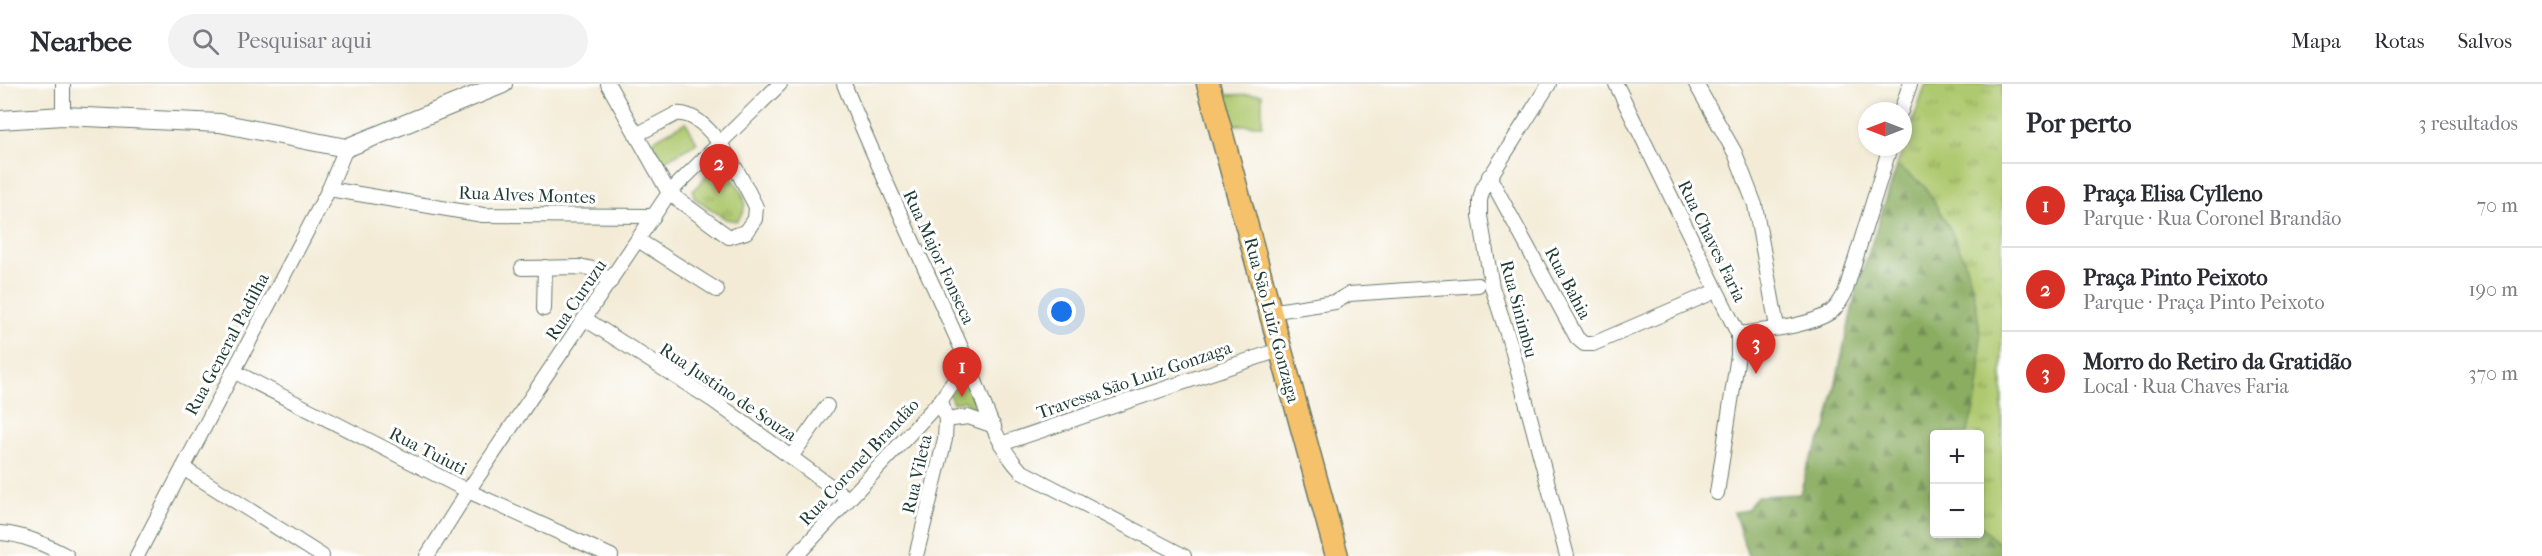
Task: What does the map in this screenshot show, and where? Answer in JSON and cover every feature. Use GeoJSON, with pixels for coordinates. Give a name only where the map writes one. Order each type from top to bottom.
{"type":"FeatureCollection","features":[{"type":"Feature","properties":{"kind":"main road","name":"Rua São Luiz Gonzaga"},"geometry":{"type":"LineString","coordinates":[[1208,84],[1279,351],[1337,556]]}},
{"type":"Feature","properties":{"kind":"street"},"geometry":{"type":"LineString","coordinates":[[63,84],[63,116]]}},
{"type":"Feature","properties":{"kind":"street"},"geometry":{"type":"LineString","coordinates":[[0,120],[63,116],[220,123],[346,148],[503,84]]}},
{"type":"Feature","properties":{"kind":"street"},"geometry":{"type":"LineString","coordinates":[[608,84],[636,135],[669,193],[729,237],[746,232],[755,219],[756,207],[721,144],[696,118],[676,114],[636,135]]}},
{"type":"Feature","properties":{"kind":"street","name":"Rua Curuzu"},"geometry":{"type":"LineString","coordinates":[[427,556],[468,491],[669,193],[780,84]]}},
{"type":"Feature","properties":{"kind":"street","name":"Rua Major Fonseca"},"geometry":{"type":"LineString","coordinates":[[844,84],[870,150],[967,362],[1001,444],[1011,460],[1021,471],[1184,556]]}},
{"type":"Feature","properties":{"kind":"street","name":"Rua Sinimbu"},"geometry":{"type":"LineString","coordinates":[[1549,84],[1489,176],[1480,200],[1480,216],[1492,287],[1512,349],[1567,556]]}},
{"type":"Feature","properties":{"kind":"street","name":"Rua Chaves Faria"},"geometry":{"type":"LineString","coordinates":[[1616,84],[1738,334],[1738,355],[1717,493]]}},
{"type":"Feature","properties":{"kind":"street"},"geometry":{"type":"LineString","coordinates":[[1696,84],[1735,153],[1755,205],[1777,327]]}},
{"type":"Feature","properties":{"kind":"street"},"geometry":{"type":"LineString","coordinates":[[1905,102],[1910,84]]}},
{"type":"Feature","properties":{"kind":"street","name":"Rua General Padilha"},"geometry":{"type":"LineString","coordinates":[[137,556],[329,189],[346,148]]}},
{"type":"Feature","properties":{"kind":"street"},"geometry":{"type":"LineString","coordinates":[[1738,334],[1800,324],[1830,313],[1839,305],[1845,293],[1887,156]]}},
{"type":"Feature","properties":{"kind":"street","name":"Rua Bahia"},"geometry":{"type":"LineString","coordinates":[[1489,176],[1577,338],[1584,344],[1593,344],[1716,291]]}},
{"type":"Feature","properties":{"kind":"street","name":"Rua Alves Montes"},"geometry":{"type":"LineString","coordinates":[[329,189],[483,215],[654,216]]}},
{"type":"Feature","properties":{"kind":"street"},"geometry":{"type":"LineString","coordinates":[[638,240],[717,290]]}},
{"type":"Feature","properties":{"kind":"street"},"geometry":{"type":"LineString","coordinates":[[544,309],[545,267]]}},
{"type":"Feature","properties":{"kind":"street"},"geometry":{"type":"LineString","coordinates":[[522,268],[584,267],[593,269],[611,280]]}},
{"type":"Feature","properties":{"kind":"street"},"geometry":{"type":"LineString","coordinates":[[1269,312],[1335,302],[1349,294],[1478,285]]}},
{"type":"Feature","properties":{"kind":"street","name":"Rua Justino de Souza"},"geometry":{"type":"LineString","coordinates":[[585,319],[714,402],[848,499]]}},
{"type":"Feature","properties":{"kind":"street","name":"Travessa São Luiz Gonzaga"},"geometry":{"type":"LineString","coordinates":[[1001,444],[1279,351]]}},
{"type":"Feature","properties":{"kind":"street","name":"Rua Coronel Brandão"},"geometry":{"type":"LineString","coordinates":[[796,556],[942,400],[967,362]]}},
{"type":"Feature","properties":{"kind":"street","name":"Rua Tuiuti"},"geometry":{"type":"LineString","coordinates":[[233,371],[468,491],[611,556]]}},
{"type":"Feature","properties":{"kind":"street","name":"Rua Vileta"},"geometry":{"type":"LineString","coordinates":[[916,556],[945,439],[946,420],[942,400]]}},
{"type":"Feature","properties":{"kind":"street"},"geometry":{"type":"LineString","coordinates":[[791,457],[827,406]]}},
{"type":"Feature","properties":{"kind":"street"},"geometry":{"type":"LineString","coordinates":[[946,420],[968,417],[994,426]]}},
{"type":"Feature","properties":{"kind":"street"},"geometry":{"type":"LineString","coordinates":[[183,468],[322,556]]}},
{"type":"Feature","properties":{"kind":"street"},"geometry":{"type":"LineString","coordinates":[[0,533],[10,533],[45,545],[67,556]]}},
{"type":"Feature","properties":{"kind":"green space"},"geometry":{"type":"Polygon","coordinates":[[[1926,84],[2002,84],[2002,547],[1984,529],[1984,430],[1967,430],[1979,378],[1979,320],[1965,264],[1954,237],[1923,185],[1897,166],[1901,156],[1912,156],[1912,124],[1926,84]]]}},
{"type":"Feature","properties":{"kind":"green space"},"geometry":{"type":"Polygon","coordinates":[[[1262,94],[1262,125],[1222,125],[1222,95],[1262,94]]]}},
{"type":"Feature","properties":{"kind":"green space"},"geometry":{"type":"Polygon","coordinates":[[[686,122],[697,143],[663,162],[652,141],[686,122]]]}},
{"type":"Feature","properties":{"kind":"green space"},"geometry":{"type":"Polygon","coordinates":[[[1897,166],[1926,188],[1954,237],[1965,264],[1978,320],[1979,378],[1967,430],[1930,430],[1930,538],[1984,538],[1984,529],[2002,547],[2002,556],[1748,556],[1734,512],[1747,510],[1757,496],[1800,494],[1807,467],[1826,428],[1856,291],[1897,166]]]}},
{"type":"Feature","properties":{"kind":"green space"},"geometry":{"type":"Polygon","coordinates":[[[717,168],[724,168],[743,193],[745,206],[737,221],[726,219],[694,198],[693,191],[709,173],[717,168]]]}},
{"type":"Feature","properties":{"kind":"green space"},"geometry":{"type":"Polygon","coordinates":[[[962,376],[983,418],[965,401],[953,403],[949,394],[962,376]]]}},
{"type":"Feature","properties":{"kind":"place","name":"Praça Pinto Peixoto"},"geometry":{"type":"Point","coordinates":[719,194]}},
{"type":"Feature","properties":{"kind":"place","name":"Morro do Retiro da Gratidão"},"geometry":{"type":"Point","coordinates":[1756,374]}},
{"type":"Feature","properties":{"kind":"place","name":"Praça Elisa Cylleno"},"geometry":{"type":"Point","coordinates":[962,397]}}]}
